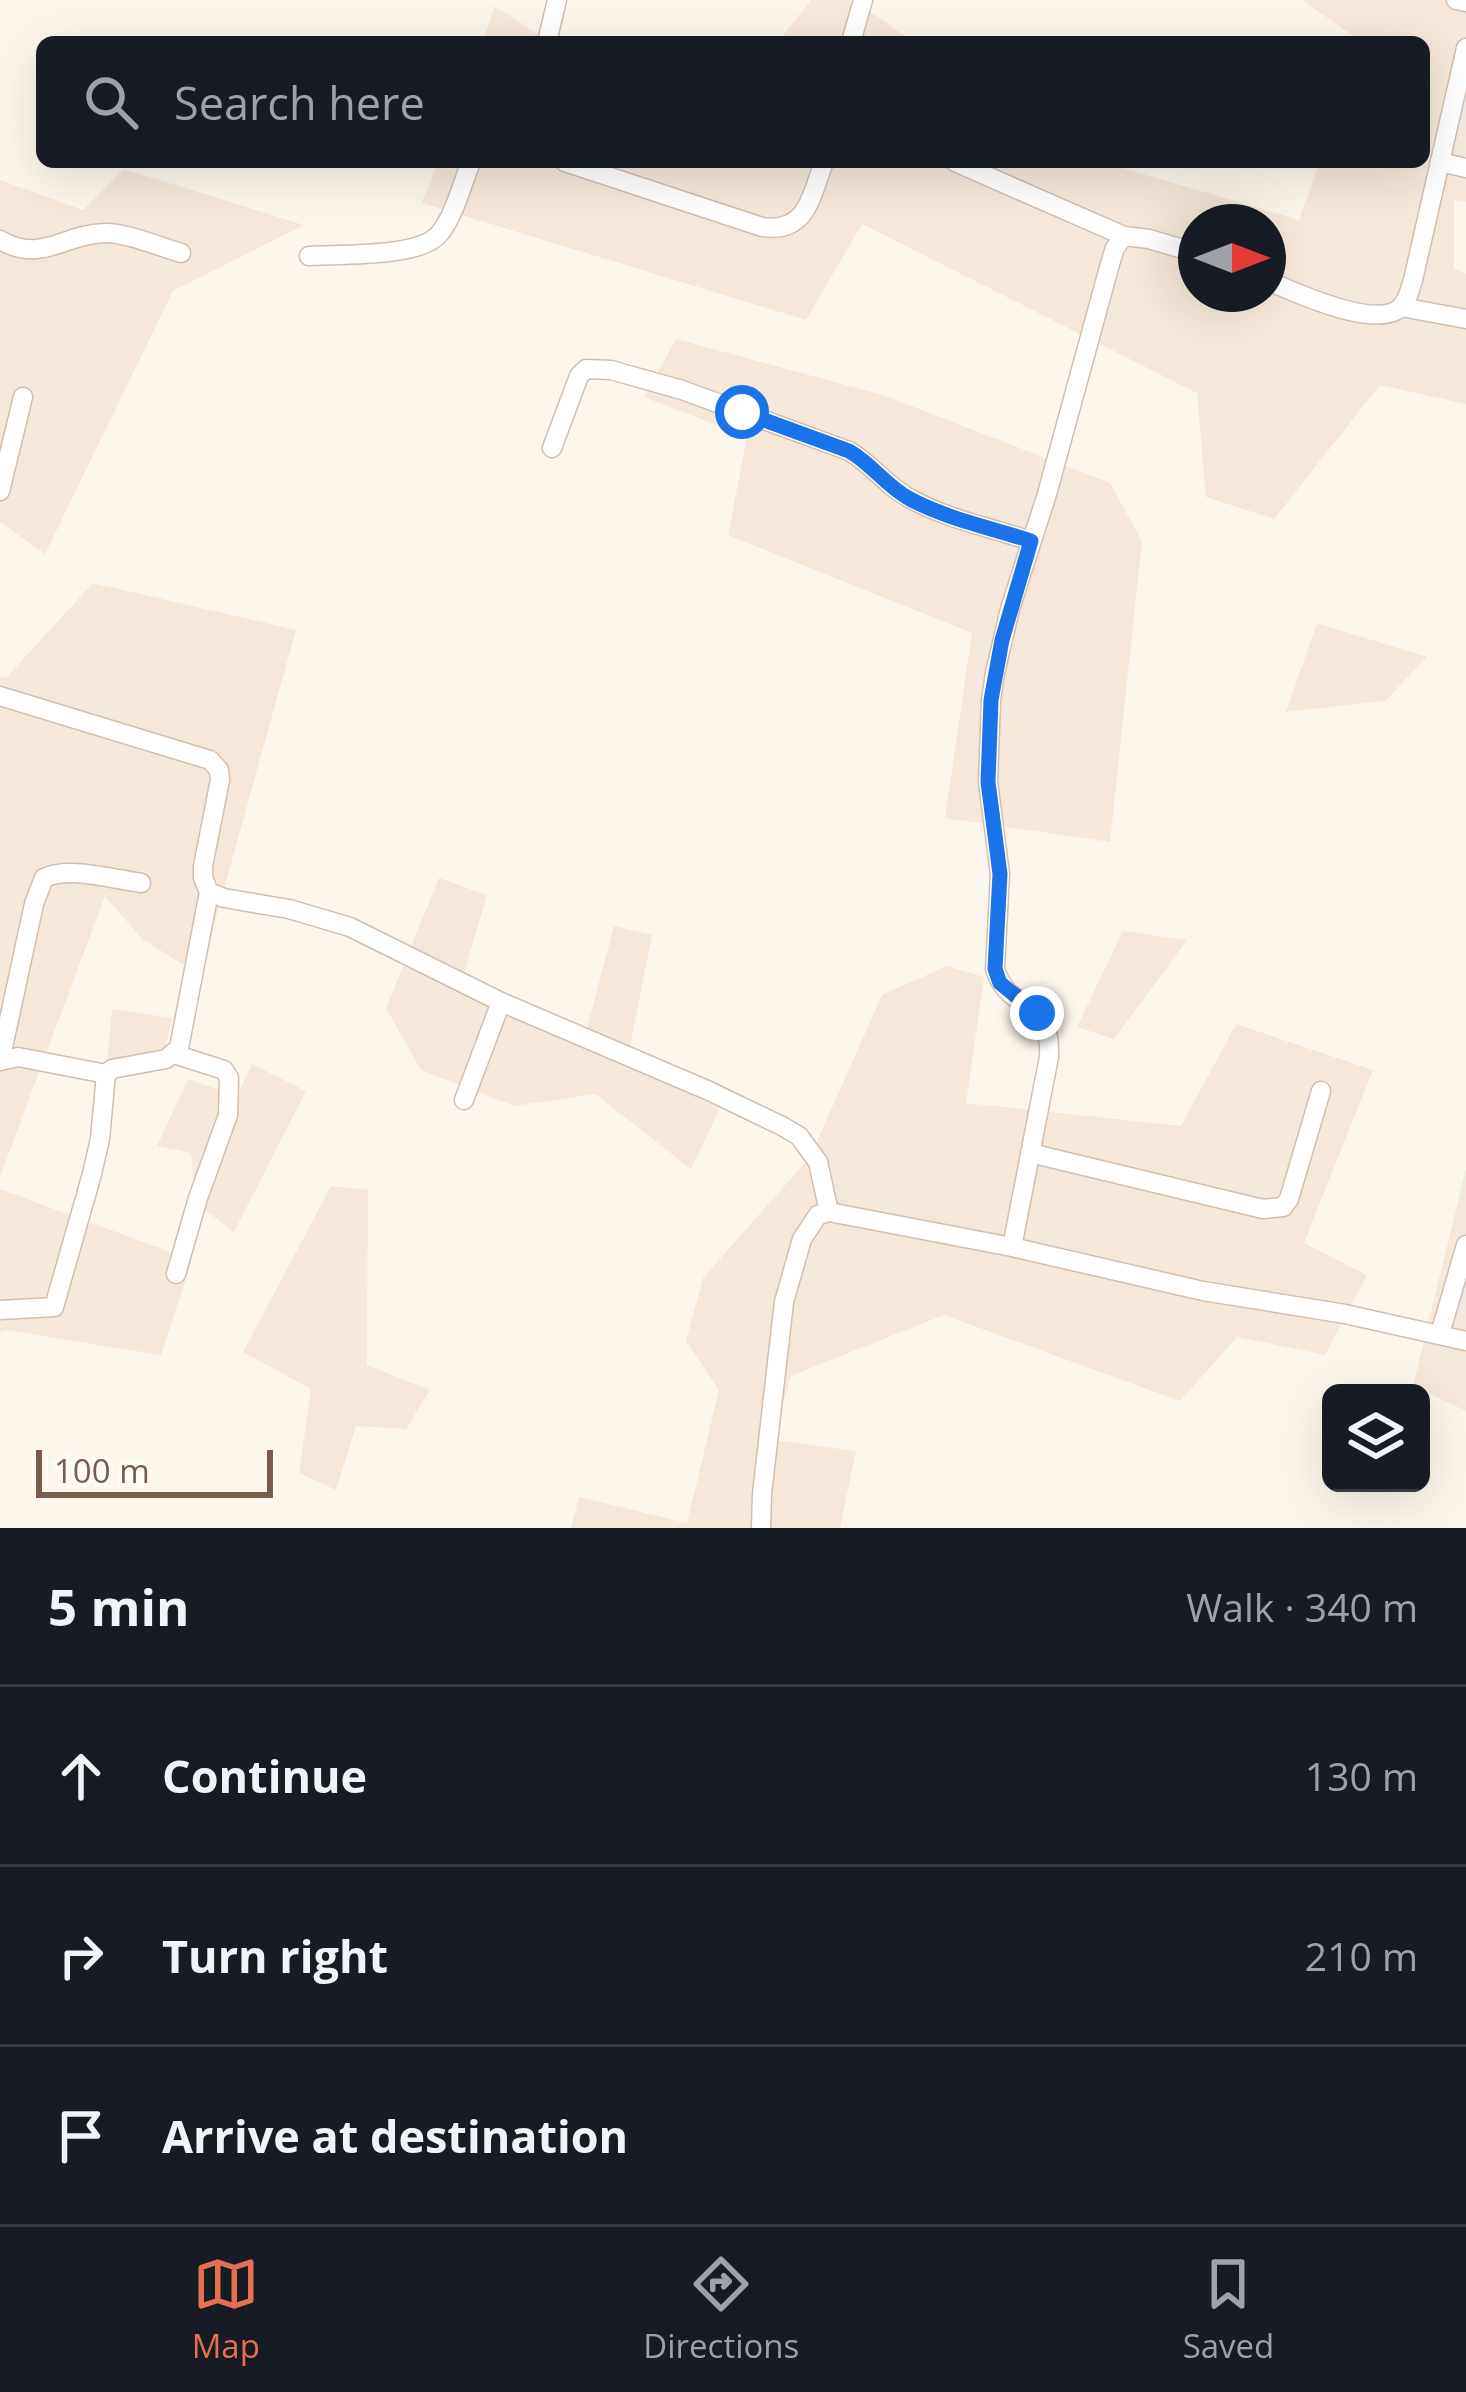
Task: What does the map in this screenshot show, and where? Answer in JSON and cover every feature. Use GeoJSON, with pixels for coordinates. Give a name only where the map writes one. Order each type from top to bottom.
{"type":"FeatureCollection","features":[{"type":"Feature","properties":{"kind":"street"},"geometry":{"type":"LineString","coordinates":[[548,36],[557,0]]}},
{"type":"Feature","properties":{"kind":"street"},"geometry":{"type":"LineString","coordinates":[[853,36],[863,0]]}},
{"type":"Feature","properties":{"kind":"street"},"geometry":{"type":"LineString","coordinates":[[1456,0],[1466,2]]}},
{"type":"Feature","properties":{"kind":"street"},"geometry":{"type":"LineString","coordinates":[[1286,287],[1355,312],[1390,314],[1401,307],[1413,280],[1466,48]]}},
{"type":"Feature","properties":{"kind":"street"},"geometry":{"type":"LineString","coordinates":[[1440,162],[1466,168]]}},
{"type":"Feature","properties":{"kind":"street"},"geometry":{"type":"LineString","coordinates":[[309,256],[408,249],[436,239],[469,168]]}},
{"type":"Feature","properties":{"kind":"street"},"geometry":{"type":"LineString","coordinates":[[583,168],[780,230],[796,223],[808,206],[822,168]]}},
{"type":"Feature","properties":{"kind":"street"},"geometry":{"type":"LineString","coordinates":[[970,168],[1124,236],[1178,248]]}},
{"type":"Feature","properties":{"kind":"street"},"geometry":{"type":"LineString","coordinates":[[0,240],[35,251],[105,233],[181,253]]}},
{"type":"Feature","properties":{"kind":"street"},"geometry":{"type":"LineString","coordinates":[[1012,1247],[1050,1036],[1037,1013],[1000,983],[995,969],[1000,874],[988,782],[995,673],[1110,264],[1124,236]]}},
{"type":"Feature","properties":{"kind":"street"},"geometry":{"type":"LineString","coordinates":[[1401,307],[1466,319]]}},
{"type":"Feature","properties":{"kind":"street"},"geometry":{"type":"LineString","coordinates":[[552,448],[579,376],[586,369],[611,370],[700,395],[849,451],[912,500],[1031,541]]}},
{"type":"Feature","properties":{"kind":"street"},"geometry":{"type":"LineString","coordinates":[[0,488],[23,397]]}},
{"type":"Feature","properties":{"kind":"street"},"geometry":{"type":"LineString","coordinates":[[0,696],[210,760],[220,780],[203,866],[209,892],[182,1040],[166,1059],[106,1074],[100,1139],[54,1306],[0,1310]]}},
{"type":"Feature","properties":{"kind":"street"},"geometry":{"type":"LineString","coordinates":[[106,1074],[18,1058],[0,1061],[34,904],[44,878],[67,873],[141,883]]}},
{"type":"Feature","properties":{"kind":"street"},"geometry":{"type":"LineString","coordinates":[[209,892],[350,927],[799,1136],[818,1162],[829,1212]]}},
{"type":"Feature","properties":{"kind":"street"},"geometry":{"type":"LineString","coordinates":[[464,1100],[501,1001]]}},
{"type":"Feature","properties":{"kind":"street"},"geometry":{"type":"LineString","coordinates":[[174,1054],[224,1070],[230,1078],[226,1126],[176,1274]]}},
{"type":"Feature","properties":{"kind":"street"},"geometry":{"type":"LineString","coordinates":[[1030,1153],[1274,1209],[1289,1199],[1321,1091]]}},
{"type":"Feature","properties":{"kind":"street"},"geometry":{"type":"LineString","coordinates":[[761,1528],[784,1302],[802,1239],[818,1215],[829,1212],[1466,1341]]}},
{"type":"Feature","properties":{"kind":"street"},"geometry":{"type":"LineString","coordinates":[[1440,1334],[1466,1245]]}},
{"type":"Feature","properties":{"kind":"shaded area"},"geometry":{"type":"Polygon","coordinates":[[[811,0],[853,0],[905,36],[783,36],[811,0]]]}},
{"type":"Feature","properties":{"kind":"shaded area"},"geometry":{"type":"Polygon","coordinates":[[[1302,0],[1466,0],[1466,202],[1454,200],[1454,269],[1466,274],[1466,404],[1380,385],[1274,519],[1206,497],[1197,393],[862,224],[806,320],[422,203],[436,168],[1122,168],[1245,204],[1178,204],[1178,312],[1286,312],[1286,216],[1299,220],[1318,168],[1430,168],[1430,36],[1353,36],[1302,0]]]}},
{"type":"Feature","properties":{"kind":"shaded area"},"geometry":{"type":"Polygon","coordinates":[[[495,6],[540,36],[484,36],[495,6]]]}},
{"type":"Feature","properties":{"kind":"shaded area"},"geometry":{"type":"Polygon","coordinates":[[[124,169],[304,225],[173,291],[45,554],[0,522],[0,180],[83,210],[124,169]]]}},
{"type":"Feature","properties":{"kind":"shaded area"},"geometry":{"type":"Polygon","coordinates":[[[676,339],[883,395],[1110,483],[1142,541],[1110,842],[945,818],[972,633],[728,535],[747,437],[644,397],[676,339]]]}},
{"type":"Feature","properties":{"kind":"shaded area"},"geometry":{"type":"Polygon","coordinates":[[[93,583],[296,630],[200,975],[142,939],[105,896],[0,1177],[0,677],[6,678],[93,583]]]}},
{"type":"Feature","properties":{"kind":"shaded area"},"geometry":{"type":"Polygon","coordinates":[[[1317,623],[1427,657],[1385,701],[1286,712],[1317,623]]]}},
{"type":"Feature","properties":{"kind":"shaded area"},"geometry":{"type":"Polygon","coordinates":[[[439,878],[487,895],[460,987],[587,1028],[614,926],[652,935],[629,1051],[719,1110],[691,1169],[595,1094],[514,1106],[421,1070],[386,1008],[439,878]]]}},
{"type":"Feature","properties":{"kind":"shaded area"},"geometry":{"type":"Polygon","coordinates":[[[1123,931],[1187,940],[1114,1039],[1077,1027],[1123,931]]]}},
{"type":"Feature","properties":{"kind":"shaded area"},"geometry":{"type":"Polygon","coordinates":[[[947,966],[984,977],[966,1103],[1181,1126],[1236,1024],[1373,1070],[1304,1243],[1367,1275],[1325,1355],[1237,1337],[1180,1401],[944,1315],[791,1376],[772,1440],[856,1451],[840,1528],[571,1528],[579,1497],[687,1523],[719,1390],[686,1341],[703,1278],[810,1157],[882,995],[947,966]]]}},
{"type":"Feature","properties":{"kind":"shaded area"},"geometry":{"type":"Polygon","coordinates":[[[112,1009],[172,1018],[163,1058],[107,1063],[112,1009]]]}},
{"type":"Feature","properties":{"kind":"shaded area"},"geometry":{"type":"Polygon","coordinates":[[[252,1064],[306,1091],[234,1232],[196,1203],[191,1153],[157,1146],[188,1079],[237,1096],[252,1064]]]}},
{"type":"Feature","properties":{"kind":"shaded area"},"geometry":{"type":"Polygon","coordinates":[[[1466,1168],[1466,1411],[1430,1394],[1430,1384],[1413,1384],[1466,1168]]]}},
{"type":"Feature","properties":{"kind":"shaded area"},"geometry":{"type":"Polygon","coordinates":[[[331,1186],[368,1190],[367,1365],[430,1390],[406,1429],[356,1426],[336,1490],[299,1473],[311,1389],[243,1352],[331,1186]]]}},
{"type":"Feature","properties":{"kind":"shaded area"},"geometry":{"type":"Polygon","coordinates":[[[0,1189],[192,1260],[161,1355],[0,1332],[0,1189]]]}},
{"type":"Feature","properties":{"kind":"route"},"geometry":{"type":"LineString","coordinates":[[742,412],[849,451],[884,481],[932,509],[1031,541],[995,673],[988,782],[1000,874],[995,969],[1000,983],[1037,1013]]}}]}
